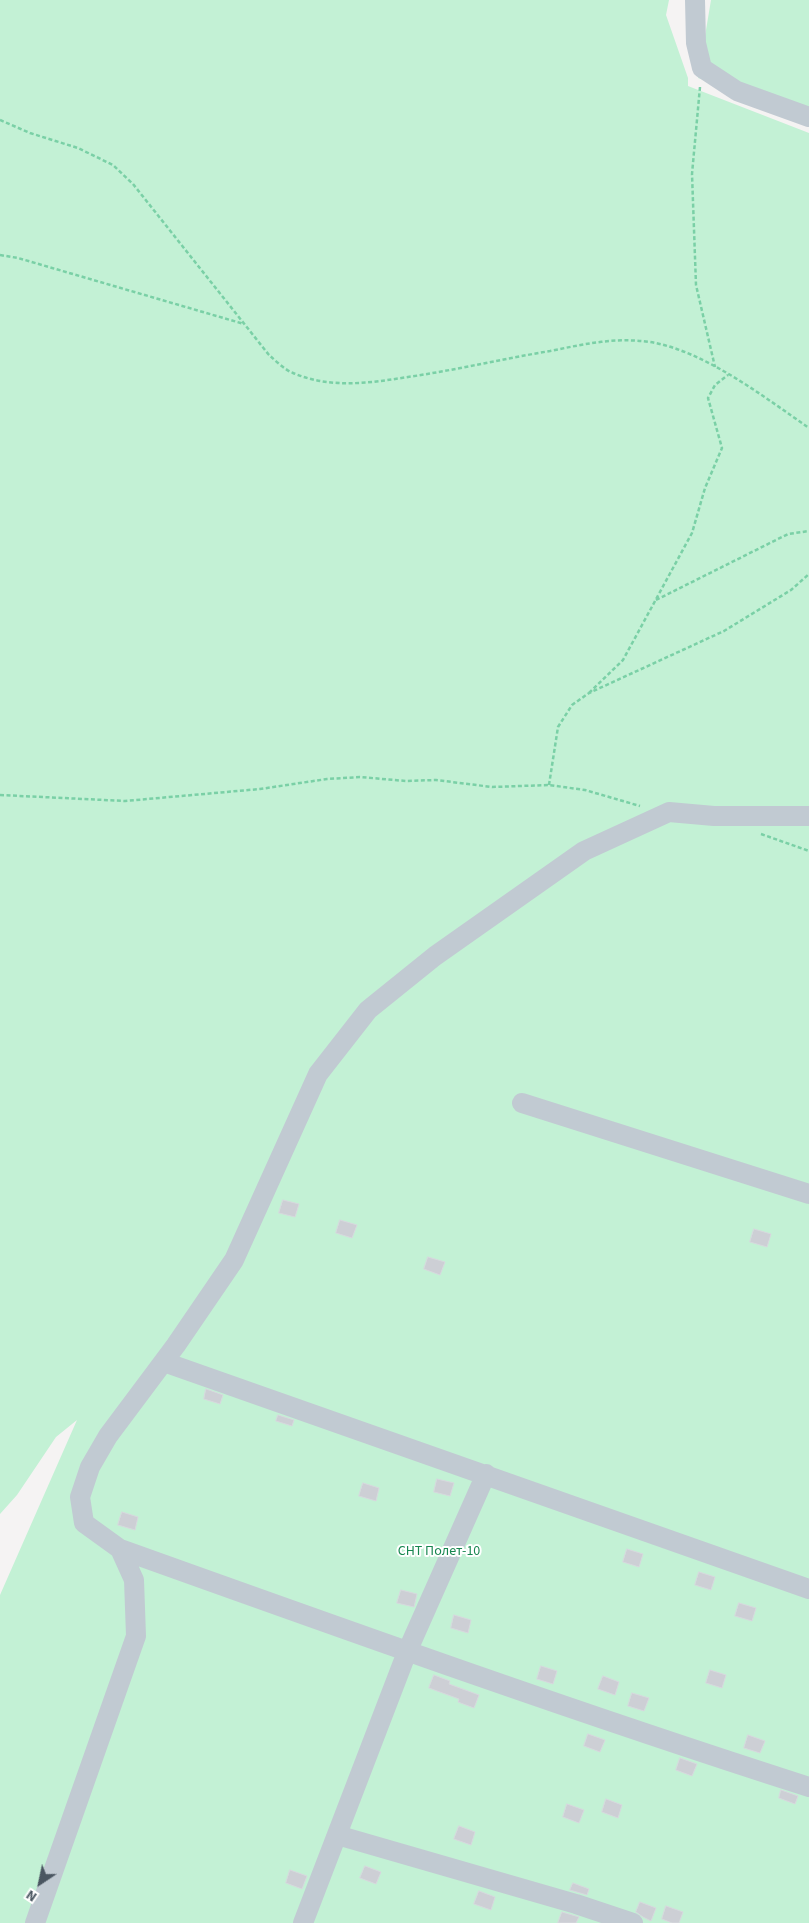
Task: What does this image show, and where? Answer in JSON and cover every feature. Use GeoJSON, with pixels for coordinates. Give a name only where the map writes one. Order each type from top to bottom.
{"type":"FeatureCollection","features":[{"type":"Feature","properties":{"kind":"lane"},"geometry":{"type":"LineString","coordinates":[[695,0],[696,43],[702,68],[737,91],[809,117]]}},
{"type":"Feature","properties":{"kind":"lane"},"geometry":{"type":"LineString","coordinates":[[809,816],[714,816],[668,812],[584,851],[435,956],[368,1010],[318,1074],[234,1260],[164,1362],[108,1436],[90,1467],[80,1497],[84,1523],[120,1549],[407,1652],[666,1741],[809,1787]]}},
{"type":"Feature","properties":{"kind":"lane"},"geometry":{"type":"LineString","coordinates":[[522,1103],[809,1194]]}},
{"type":"Feature","properties":{"kind":"lane"},"geometry":{"type":"LineString","coordinates":[[164,1362],[809,1589]]}},
{"type":"Feature","properties":{"kind":"lane"},"geometry":{"type":"LineString","coordinates":[[303,1923],[407,1652],[486,1474]]}},
{"type":"Feature","properties":{"kind":"lane"},"geometry":{"type":"LineString","coordinates":[[35,1923],[136,1636],[134,1580],[120,1549]]}},
{"type":"Feature","properties":{"kind":"lane"},"geometry":{"type":"LineString","coordinates":[[337,1835],[576,1904],[633,1923]]}},
{"type":"Feature","properties":{"kind":"path"},"geometry":{"type":"LineString","coordinates":[[702,68],[692,174],[696,286],[716,368]]}},
{"type":"Feature","properties":{"kind":"path"},"geometry":{"type":"LineString","coordinates":[[0,120],[30,133],[78,148],[113,164],[134,184],[269,355],[291,373],[323,382],[365,384],[462,369],[614,339],[651,342],[684,351],[744,383],[809,428]]}},
{"type":"Feature","properties":{"kind":"path"},"geometry":{"type":"LineString","coordinates":[[0,254],[244,324]]}},
{"type":"Feature","properties":{"kind":"path"},"geometry":{"type":"LineString","coordinates":[[589,694],[623,660],[692,534],[705,488],[722,448],[708,398],[715,385],[729,375]]}},
{"type":"Feature","properties":{"kind":"path"},"geometry":{"type":"LineString","coordinates":[[656,600],[788,534],[809,531]]}},
{"type":"Feature","properties":{"kind":"path"},"geometry":{"type":"LineString","coordinates":[[549,785],[558,727],[572,705],[589,694],[724,631],[791,590],[809,574]]}},
{"type":"Feature","properties":{"kind":"path"},"geometry":{"type":"LineString","coordinates":[[0,795],[125,801],[260,789],[327,779],[360,777],[406,781],[436,780],[492,787],[549,785],[584,790],[640,806]]}},
{"type":"Feature","properties":{"kind":"green space","name":"СНТ Полет-10"},"geometry":{"type":"Polygon","coordinates":[[[0,0],[669,0],[666,15],[688,78],[688,86],[809,133],[809,1923],[0,1923],[0,1595],[77,1420],[56,1437],[17,1495],[0,1514],[0,0]]]}},
{"type":"Feature","properties":{"kind":"green space"},"geometry":{"type":"Polygon","coordinates":[[[711,0],[809,0],[809,113],[698,78],[711,0]]]}},
{"type":"Feature","properties":{"kind":"building"},"geometry":{"type":"Polygon","coordinates":[[[283,1200],[299,1204],[295,1217],[279,1213],[283,1200]]]}},
{"type":"Feature","properties":{"kind":"building"},"geometry":{"type":"Polygon","coordinates":[[[340,1220],[357,1225],[352,1238],[336,1233],[340,1220]]]}},
{"type":"Feature","properties":{"kind":"building"},"geometry":{"type":"Polygon","coordinates":[[[754,1229],[771,1234],[767,1247],[750,1242],[754,1229]]]}},
{"type":"Feature","properties":{"kind":"building"},"geometry":{"type":"Polygon","coordinates":[[[428,1257],[445,1262],[440,1275],[424,1269],[428,1257]]]}},
{"type":"Feature","properties":{"kind":"building"},"geometry":{"type":"Polygon","coordinates":[[[206,1389],[223,1395],[220,1404],[204,1399],[206,1389]]]}},
{"type":"Feature","properties":{"kind":"building"},"geometry":{"type":"Polygon","coordinates":[[[278,1415],[294,1420],[292,1426],[276,1421],[278,1415]]]}},
{"type":"Feature","properties":{"kind":"building"},"geometry":{"type":"Polygon","coordinates":[[[437,1479],[454,1483],[450,1496],[434,1492],[437,1479]]]}},
{"type":"Feature","properties":{"kind":"building"},"geometry":{"type":"Polygon","coordinates":[[[363,1483],[379,1488],[376,1501],[359,1496],[363,1483]]]}},
{"type":"Feature","properties":{"kind":"building"},"geometry":{"type":"Polygon","coordinates":[[[122,1512],[138,1517],[135,1530],[118,1525],[122,1512]]]}},
{"type":"Feature","properties":{"kind":"building"},"geometry":{"type":"Polygon","coordinates":[[[627,1549],[643,1554],[639,1567],[623,1562],[627,1549]]]}},
{"type":"Feature","properties":{"kind":"building"},"geometry":{"type":"Polygon","coordinates":[[[699,1572],[715,1577],[711,1590],[695,1585],[699,1572]]]}},
{"type":"Feature","properties":{"kind":"building"},"geometry":{"type":"Polygon","coordinates":[[[401,1590],[417,1594],[414,1607],[397,1603],[401,1590]]]}},
{"type":"Feature","properties":{"kind":"building"},"geometry":{"type":"Polygon","coordinates":[[[739,1603],[756,1608],[752,1621],[735,1616],[739,1603]]]}},
{"type":"Feature","properties":{"kind":"building"},"geometry":{"type":"Polygon","coordinates":[[[454,1615],[471,1620],[468,1633],[451,1628],[454,1615]]]}},
{"type":"Feature","properties":{"kind":"building"},"geometry":{"type":"Polygon","coordinates":[[[541,1666],[557,1671],[553,1684],[537,1679],[541,1666]]]}},
{"type":"Feature","properties":{"kind":"building"},"geometry":{"type":"Polygon","coordinates":[[[710,1670],[726,1675],[722,1688],[706,1683],[710,1670]]]}},
{"type":"Feature","properties":{"kind":"building"},"geometry":{"type":"Polygon","coordinates":[[[434,1675],[450,1681],[449,1684],[479,1695],[474,1708],[458,1702],[459,1699],[429,1688],[434,1675]]]}},
{"type":"Feature","properties":{"kind":"building"},"geometry":{"type":"Polygon","coordinates":[[[603,1676],[619,1682],[615,1695],[598,1689],[603,1676]]]}},
{"type":"Feature","properties":{"kind":"building"},"geometry":{"type":"Polygon","coordinates":[[[632,1693],[649,1698],[644,1711],[628,1706],[632,1693]]]}},
{"type":"Feature","properties":{"kind":"building"},"geometry":{"type":"Polygon","coordinates":[[[588,1734],[605,1740],[600,1752],[584,1746],[588,1734]]]}},
{"type":"Feature","properties":{"kind":"building"},"geometry":{"type":"Polygon","coordinates":[[[748,1735],[765,1741],[760,1753],[744,1748],[748,1735]]]}},
{"type":"Feature","properties":{"kind":"building"},"geometry":{"type":"Polygon","coordinates":[[[680,1758],[697,1764],[692,1776],[676,1770],[680,1758]]]}},
{"type":"Feature","properties":{"kind":"building"},"geometry":{"type":"Polygon","coordinates":[[[781,1790],[798,1796],[795,1804],[779,1798],[781,1790]]]}},
{"type":"Feature","properties":{"kind":"building"},"geometry":{"type":"Polygon","coordinates":[[[606,1799],[622,1805],[618,1818],[602,1812],[606,1799]]]}},
{"type":"Feature","properties":{"kind":"building"},"geometry":{"type":"Polygon","coordinates":[[[567,1804],[584,1810],[579,1823],[563,1817],[567,1804]]]}},
{"type":"Feature","properties":{"kind":"building"},"geometry":{"type":"Polygon","coordinates":[[[459,1826],[475,1832],[471,1845],[454,1839],[459,1826]]]}},
{"type":"Feature","properties":{"kind":"building"},"geometry":{"type":"Polygon","coordinates":[[[365,1866],[381,1872],[376,1884],[360,1878],[365,1866]]]}},
{"type":"Feature","properties":{"kind":"building"},"geometry":{"type":"Polygon","coordinates":[[[290,1870],[307,1876],[302,1889],[286,1883],[290,1870]]]}},
{"type":"Feature","properties":{"kind":"building"},"geometry":{"type":"Polygon","coordinates":[[[573,1883],[589,1889],[587,1895],[570,1890],[573,1883]]]}},
{"type":"Feature","properties":{"kind":"building"},"geometry":{"type":"Polygon","coordinates":[[[479,1891],[495,1897],[491,1910],[474,1904],[479,1891]]]}},
{"type":"Feature","properties":{"kind":"building"},"geometry":{"type":"Polygon","coordinates":[[[640,1902],[656,1908],[651,1921],[636,1912],[640,1902]]]}},
{"type":"Feature","properties":{"kind":"building"},"geometry":{"type":"Polygon","coordinates":[[[666,1906],[683,1912],[679,1923],[672,1923],[662,1919],[666,1906]]]}},
{"type":"Feature","properties":{"kind":"building"},"geometry":{"type":"Polygon","coordinates":[[[562,1912],[579,1917],[576,1923],[558,1923],[562,1912]]]}}]}
